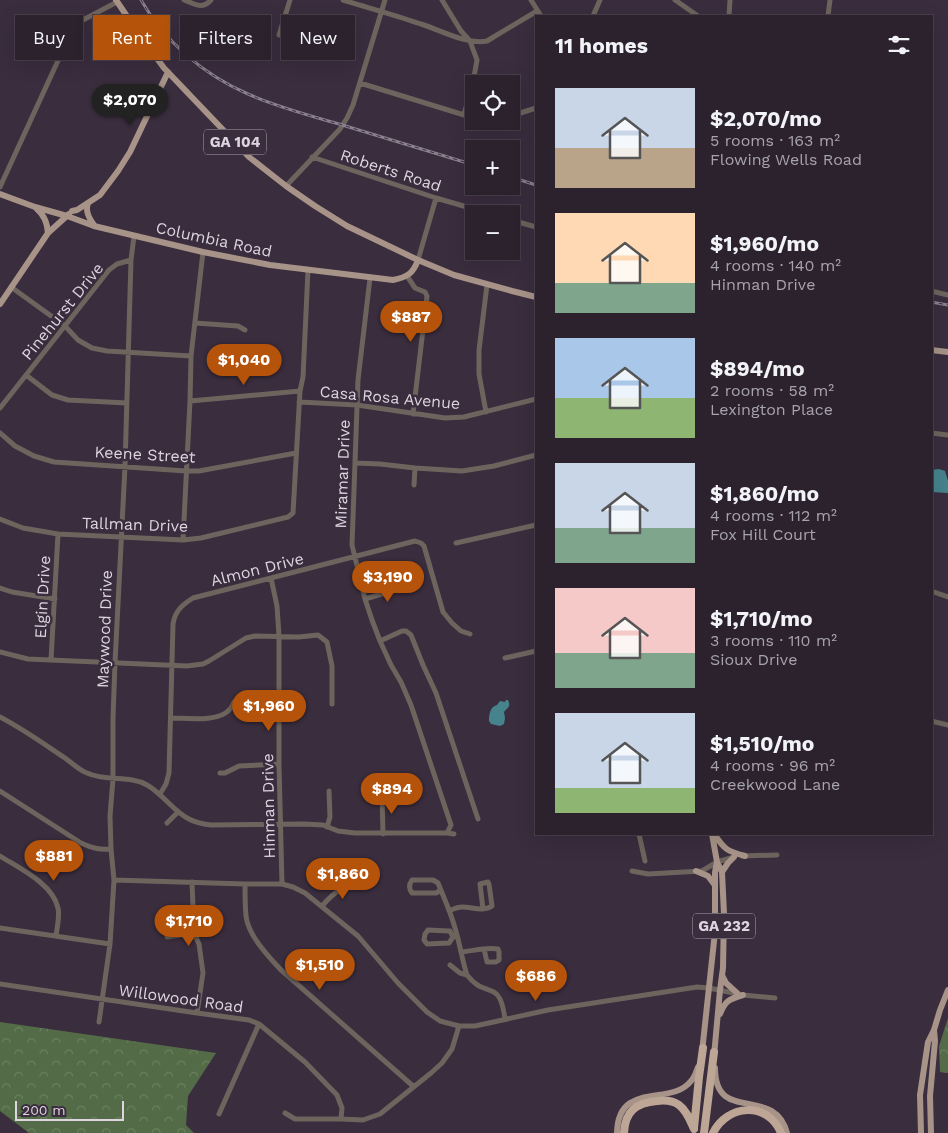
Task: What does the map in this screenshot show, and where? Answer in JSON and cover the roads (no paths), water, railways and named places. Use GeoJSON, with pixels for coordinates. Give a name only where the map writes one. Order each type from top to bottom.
{"type":"FeatureCollection","features":[{"type":"Feature","properties":{"kind":"highway","name":"GA 232"},"geometry":{"type":"LineString","coordinates":[[693,1131],[703,1048]]}},
{"type":"Feature","properties":{"kind":"highway","name":"GA 232"},"geometry":{"type":"LineString","coordinates":[[704,1133],[714,1052]]}},
{"type":"Feature","properties":{"kind":"highway"},"geometry":{"type":"LineString","coordinates":[[624,1133],[627,1118],[635,1107],[641,1104],[666,1100],[684,1109],[693,1131]]}},
{"type":"Feature","properties":{"kind":"highway"},"geometry":{"type":"LineString","coordinates":[[713,1133],[724,1118],[735,1112],[748,1110],[763,1114],[771,1119],[781,1133]]}},
{"type":"Feature","properties":{"kind":"main road","name":"GA 104"},"geometry":{"type":"LineString","coordinates":[[117,1],[168,72],[249,157],[286,186],[348,226],[418,260],[454,274],[535,297]]}},
{"type":"Feature","properties":{"kind":"main road"},"geometry":{"type":"LineString","coordinates":[[69,214],[100,195],[118,171],[130,152],[168,72]]}},
{"type":"Feature","properties":{"kind":"main road"},"geometry":{"type":"LineString","coordinates":[[0,304],[48,233],[74,207],[104,189]]}},
{"type":"Feature","properties":{"kind":"main road","name":"Columbia Road"},"geometry":{"type":"LineString","coordinates":[[0,194],[35,207],[69,214],[94,226],[203,252],[270,265],[370,278],[393,280],[407,276]]}},
{"type":"Feature","properties":{"kind":"main road"},"geometry":{"type":"LineString","coordinates":[[88,203],[86,210],[94,226]]}},
{"type":"Feature","properties":{"kind":"main road"},"geometry":{"type":"LineString","coordinates":[[35,207],[42,213],[46,221],[48,233]]}},
{"type":"Feature","properties":{"kind":"main road"},"geometry":{"type":"LineString","coordinates":[[407,276],[414,270],[418,260]]}},
{"type":"Feature","properties":{"kind":"main road"},"geometry":{"type":"LineString","coordinates":[[933,350],[948,352]]}},
{"type":"Feature","properties":{"kind":"main road","name":"GA 232"},"geometry":{"type":"LineString","coordinates":[[713,835],[717,862],[722,872],[724,914],[724,949],[714,1052]]}},
{"type":"Feature","properties":{"kind":"main road"},"geometry":{"type":"LineString","coordinates":[[714,835],[722,846],[730,852],[745,856]]}},
{"type":"Feature","properties":{"kind":"main road"},"geometry":{"type":"LineString","coordinates":[[722,872],[734,857]]}},
{"type":"Feature","properties":{"kind":"main road","name":"GA 232"},"geometry":{"type":"LineString","coordinates":[[703,1048],[715,932],[715,872],[717,862]]}},
{"type":"Feature","properties":{"kind":"main road"},"geometry":{"type":"LineString","coordinates":[[696,872],[708,876],[715,886]]}},
{"type":"Feature","properties":{"kind":"main road"},"geometry":{"type":"LineString","coordinates":[[717,1020],[725,1002],[740,994],[726,983],[722,975]]}},
{"type":"Feature","properties":{"kind":"main road"},"geometry":{"type":"LineString","coordinates":[[921,1133],[920,1095],[928,1042],[948,990]]}},
{"type":"Feature","properties":{"kind":"main road"},"geometry":{"type":"LineString","coordinates":[[931,1133],[930,1096],[935,1041],[934,1030]]}},
{"type":"Feature","properties":{"kind":"main road"},"geometry":{"type":"LineString","coordinates":[[618,1133],[620,1116],[631,1102],[675,1091],[684,1088],[690,1083],[696,1075],[703,1048]]}},
{"type":"Feature","properties":{"kind":"main road"},"geometry":{"type":"LineString","coordinates":[[714,1052],[715,1079],[726,1098],[768,1108],[778,1115],[788,1133]]}},
{"type":"Feature","properties":{"kind":"street"},"geometry":{"type":"LineString","coordinates":[[184,0],[202,6],[207,5],[211,0]]}},
{"type":"Feature","properties":{"kind":"street"},"geometry":{"type":"LineString","coordinates":[[279,35],[290,0]]}},
{"type":"Feature","properties":{"kind":"street"},"geometry":{"type":"LineString","coordinates":[[342,0],[422,24],[470,41],[481,42],[487,41],[538,11]]}},
{"type":"Feature","properties":{"kind":"street"},"geometry":{"type":"LineString","coordinates":[[286,186],[346,121],[353,105],[386,0]]}},
{"type":"Feature","properties":{"kind":"street"},"geometry":{"type":"LineString","coordinates":[[360,83],[464,115],[477,60],[470,41],[461,31],[442,0]]}},
{"type":"Feature","properties":{"kind":"street"},"geometry":{"type":"LineString","coordinates":[[531,0],[540,15]]}},
{"type":"Feature","properties":{"kind":"street"},"geometry":{"type":"LineString","coordinates":[[594,15],[600,0]]}},
{"type":"Feature","properties":{"kind":"street"},"geometry":{"type":"LineString","coordinates":[[676,0],[697,15]]}},
{"type":"Feature","properties":{"kind":"street"},"geometry":{"type":"LineString","coordinates":[[729,15],[730,0]]}},
{"type":"Feature","properties":{"kind":"street"},"geometry":{"type":"LineString","coordinates":[[828,15],[830,0]]}},
{"type":"Feature","properties":{"kind":"street"},"geometry":{"type":"LineString","coordinates":[[0,187],[73,28],[81,21],[117,1]]}},
{"type":"Feature","properties":{"kind":"street"},"geometry":{"type":"LineString","coordinates":[[520,113],[535,108]]}},
{"type":"Feature","properties":{"kind":"street","name":"Roberts Road"},"geometry":{"type":"LineString","coordinates":[[312,157],[465,206]]}},
{"type":"Feature","properties":{"kind":"street"},"geometry":{"type":"LineString","coordinates":[[418,260],[436,198]]}},
{"type":"Feature","properties":{"kind":"street"},"geometry":{"type":"LineString","coordinates":[[520,223],[535,227]]}},
{"type":"Feature","properties":{"kind":"street","name":"Maywood Drive"},"geometry":{"type":"LineString","coordinates":[[99,1022],[110,944],[114,880],[110,816],[113,779],[115,663],[125,466],[131,260],[134,236]]}},
{"type":"Feature","properties":{"kind":"street"},"geometry":{"type":"LineString","coordinates":[[183,540],[191,356],[203,252]]}},
{"type":"Feature","properties":{"kind":"street","name":"Pinehurst Drive"},"geometry":{"type":"LineString","coordinates":[[0,408],[109,270],[117,264],[131,260]]}},
{"type":"Feature","properties":{"kind":"street","name":"Tallman Drive"},"geometry":{"type":"LineString","coordinates":[[0,519],[22,528],[58,534],[183,540],[201,538],[288,517],[293,513],[299,402],[304,377],[308,270]]}},
{"type":"Feature","properties":{"kind":"street"},"geometry":{"type":"LineString","coordinates":[[407,276],[415,288],[425,292],[427,296],[413,414]]}},
{"type":"Feature","properties":{"kind":"street","name":"Miramar Drive"},"geometry":{"type":"LineString","coordinates":[[370,278],[360,357],[352,545],[365,599],[380,641],[401,682],[410,705],[451,825],[446,833]]}},
{"type":"Feature","properties":{"kind":"street"},"geometry":{"type":"LineString","coordinates":[[486,412],[478,374],[487,284]]}},
{"type":"Feature","properties":{"kind":"street"},"geometry":{"type":"LineString","coordinates":[[12,287],[66,326],[78,340],[92,348],[107,351],[191,356]]}},
{"type":"Feature","properties":{"kind":"street"},"geometry":{"type":"LineString","coordinates":[[933,291],[948,295]]}},
{"type":"Feature","properties":{"kind":"street"},"geometry":{"type":"LineString","coordinates":[[195,323],[238,326],[245,330]]}},
{"type":"Feature","properties":{"kind":"street"},"geometry":{"type":"LineString","coordinates":[[26,375],[52,395],[68,400],[127,404]]}},
{"type":"Feature","properties":{"kind":"street"},"geometry":{"type":"LineString","coordinates":[[190,401],[300,391]]}},
{"type":"Feature","properties":{"kind":"street","name":"Casa Rosa Avenue"},"geometry":{"type":"LineString","coordinates":[[299,402],[357,405],[445,418],[464,417],[535,399]]}},
{"type":"Feature","properties":{"kind":"street","name":"Keene Street"},"geometry":{"type":"LineString","coordinates":[[0,433],[15,446],[34,456],[54,462],[186,471],[199,471],[296,453]]}},
{"type":"Feature","properties":{"kind":"street"},"geometry":{"type":"LineString","coordinates":[[933,433],[948,435]]}},
{"type":"Feature","properties":{"kind":"street"},"geometry":{"type":"LineString","coordinates":[[355,463],[462,471],[494,466],[535,455]]}},
{"type":"Feature","properties":{"kind":"street"},"geometry":{"type":"LineString","coordinates":[[414,485],[415,468]]}},
{"type":"Feature","properties":{"kind":"street"},"geometry":{"type":"LineString","coordinates":[[456,543],[535,525]]}},
{"type":"Feature","properties":{"kind":"street","name":"Elgin Drive"},"geometry":{"type":"LineString","coordinates":[[51,660],[58,534]]}},
{"type":"Feature","properties":{"kind":"street","name":"Almon Drive"},"geometry":{"type":"LineString","coordinates":[[160,794],[166,784],[169,773],[173,624],[178,611],[184,603],[197,597],[415,541],[424,546],[443,612],[461,631],[470,634]]}},
{"type":"Feature","properties":{"kind":"street","name":"Hinman Drive"},"geometry":{"type":"LineString","coordinates":[[271,578],[277,606],[282,884]]}},
{"type":"Feature","properties":{"kind":"street"},"geometry":{"type":"LineString","coordinates":[[365,599],[405,587]]}},
{"type":"Feature","properties":{"kind":"street"},"geometry":{"type":"LineString","coordinates":[[0,588],[12,592],[55,599]]}},
{"type":"Feature","properties":{"kind":"street"},"geometry":{"type":"LineString","coordinates":[[933,592],[948,597]]}},
{"type":"Feature","properties":{"kind":"street"},"geometry":{"type":"LineString","coordinates":[[380,641],[402,631],[406,631],[411,635],[436,693],[478,819]]}},
{"type":"Feature","properties":{"kind":"street"},"geometry":{"type":"LineString","coordinates":[[0,652],[28,659],[188,666],[203,664],[214,659],[246,638],[255,636],[299,637],[318,635],[327,642],[332,666],[332,704]]}},
{"type":"Feature","properties":{"kind":"street"},"geometry":{"type":"LineString","coordinates":[[505,658],[535,651]]}},
{"type":"Feature","properties":{"kind":"street"},"geometry":{"type":"LineString","coordinates":[[171,718],[206,719],[218,716],[231,709],[234,702]]}},
{"type":"Feature","properties":{"kind":"street"},"geometry":{"type":"LineString","coordinates":[[0,717],[88,774],[113,779],[136,780],[160,794],[189,820],[200,823],[211,825],[304,824],[327,827],[338,832],[454,834]]}},
{"type":"Feature","properties":{"kind":"street"},"geometry":{"type":"LineString","coordinates":[[933,721],[948,725]]}},
{"type":"Feature","properties":{"kind":"street"},"geometry":{"type":"LineString","coordinates":[[220,773],[225,773],[239,766],[279,764]]}},
{"type":"Feature","properties":{"kind":"street"},"geometry":{"type":"LineString","coordinates":[[0,791],[86,846],[99,850],[111,849]]}},
{"type":"Feature","properties":{"kind":"street"},"geometry":{"type":"LineString","coordinates":[[327,827],[330,817],[329,791]]}},
{"type":"Feature","properties":{"kind":"street"},"geometry":{"type":"LineString","coordinates":[[382,796],[383,834]]}},
{"type":"Feature","properties":{"kind":"street"},"geometry":{"type":"LineString","coordinates":[[167,823],[178,812]]}},
{"type":"Feature","properties":{"kind":"street"},"geometry":{"type":"LineString","coordinates":[[639,835],[645,861]]}},
{"type":"Feature","properties":{"kind":"street"},"geometry":{"type":"LineString","coordinates":[[632,871],[648,874],[696,872],[705,870],[717,862],[734,857],[777,855]]}},
{"type":"Feature","properties":{"kind":"street"},"geometry":{"type":"LineString","coordinates":[[0,856],[40,882],[52,895],[58,908],[56,936]]}},
{"type":"Feature","properties":{"kind":"street"},"geometry":{"type":"LineString","coordinates":[[114,880],[282,884],[293,887],[305,893],[358,936],[404,990],[427,1012],[440,1021],[459,1026],[474,1026],[548,1010],[697,987],[775,998]]}},
{"type":"Feature","properties":{"kind":"street"},"geometry":{"type":"LineString","coordinates":[[441,890],[436,893],[412,893],[410,882],[412,880],[437,881],[441,890],[449,911],[467,975],[478,986],[497,994],[500,998],[505,1019]]}},
{"type":"Feature","properties":{"kind":"street"},"geometry":{"type":"LineString","coordinates":[[192,882],[194,933],[199,944],[203,973],[197,1012]]}},
{"type":"Feature","properties":{"kind":"street"},"geometry":{"type":"LineString","coordinates":[[449,911],[464,907],[483,909],[492,906],[488,882],[480,884],[483,909]]}},
{"type":"Feature","properties":{"kind":"street"},"geometry":{"type":"LineString","coordinates":[[245,884],[246,918],[262,950],[280,969],[414,1086]]}},
{"type":"Feature","properties":{"kind":"street"},"geometry":{"type":"LineString","coordinates":[[322,906],[332,894],[342,889],[360,885]]}},
{"type":"Feature","properties":{"kind":"street"},"geometry":{"type":"LineString","coordinates":[[0,928],[110,944]]}},
{"type":"Feature","properties":{"kind":"street"},"geometry":{"type":"LineString","coordinates":[[428,930],[450,931],[455,936],[449,944],[428,944],[424,940],[428,930]]}},
{"type":"Feature","properties":{"kind":"street"},"geometry":{"type":"LineString","coordinates":[[167,937],[194,933]]}},
{"type":"Feature","properties":{"kind":"street"},"geometry":{"type":"LineString","coordinates":[[461,952],[484,949]]}},
{"type":"Feature","properties":{"kind":"street"},"geometry":{"type":"LineString","coordinates":[[450,965],[460,973],[467,975]]}},
{"type":"Feature","properties":{"kind":"street","name":"Willowood Road"},"geometry":{"type":"LineString","coordinates":[[0,984],[249,1020],[259,1024],[305,1062],[338,1095],[342,1108],[341,1119]]}},
{"type":"Feature","properties":{"kind":"street"},"geometry":{"type":"LineString","coordinates":[[220,1114],[259,1024]]}},
{"type":"Feature","properties":{"kind":"street"},"geometry":{"type":"LineString","coordinates":[[285,1114],[295,1119],[363,1120],[380,1114],[442,1063],[452,1049],[459,1026]]}},
{"type":"Feature","properties":{"kind":"water"},"geometry":{"type":"Polygon","coordinates":[[[933,470],[945,471],[948,481],[948,493],[933,492],[933,470]]]}},
{"type":"Feature","properties":{"kind":"water"},"geometry":{"type":"Polygon","coordinates":[[[506,700],[509,702],[509,706],[504,712],[504,724],[500,726],[491,724],[489,718],[491,709],[500,701],[505,702],[506,700]]]}},
{"type":"Feature","properties":{"kind":"railway"},"geometry":{"type":"LineString","coordinates":[[141,0],[162,30],[187,56],[232,86],[281,107],[465,162]]}},
{"type":"Feature","properties":{"kind":"railway"},"geometry":{"type":"LineString","coordinates":[[520,180],[535,185]]}},
{"type":"Feature","properties":{"kind":"railway"},"geometry":{"type":"LineString","coordinates":[[933,302],[948,305]]}}]}
